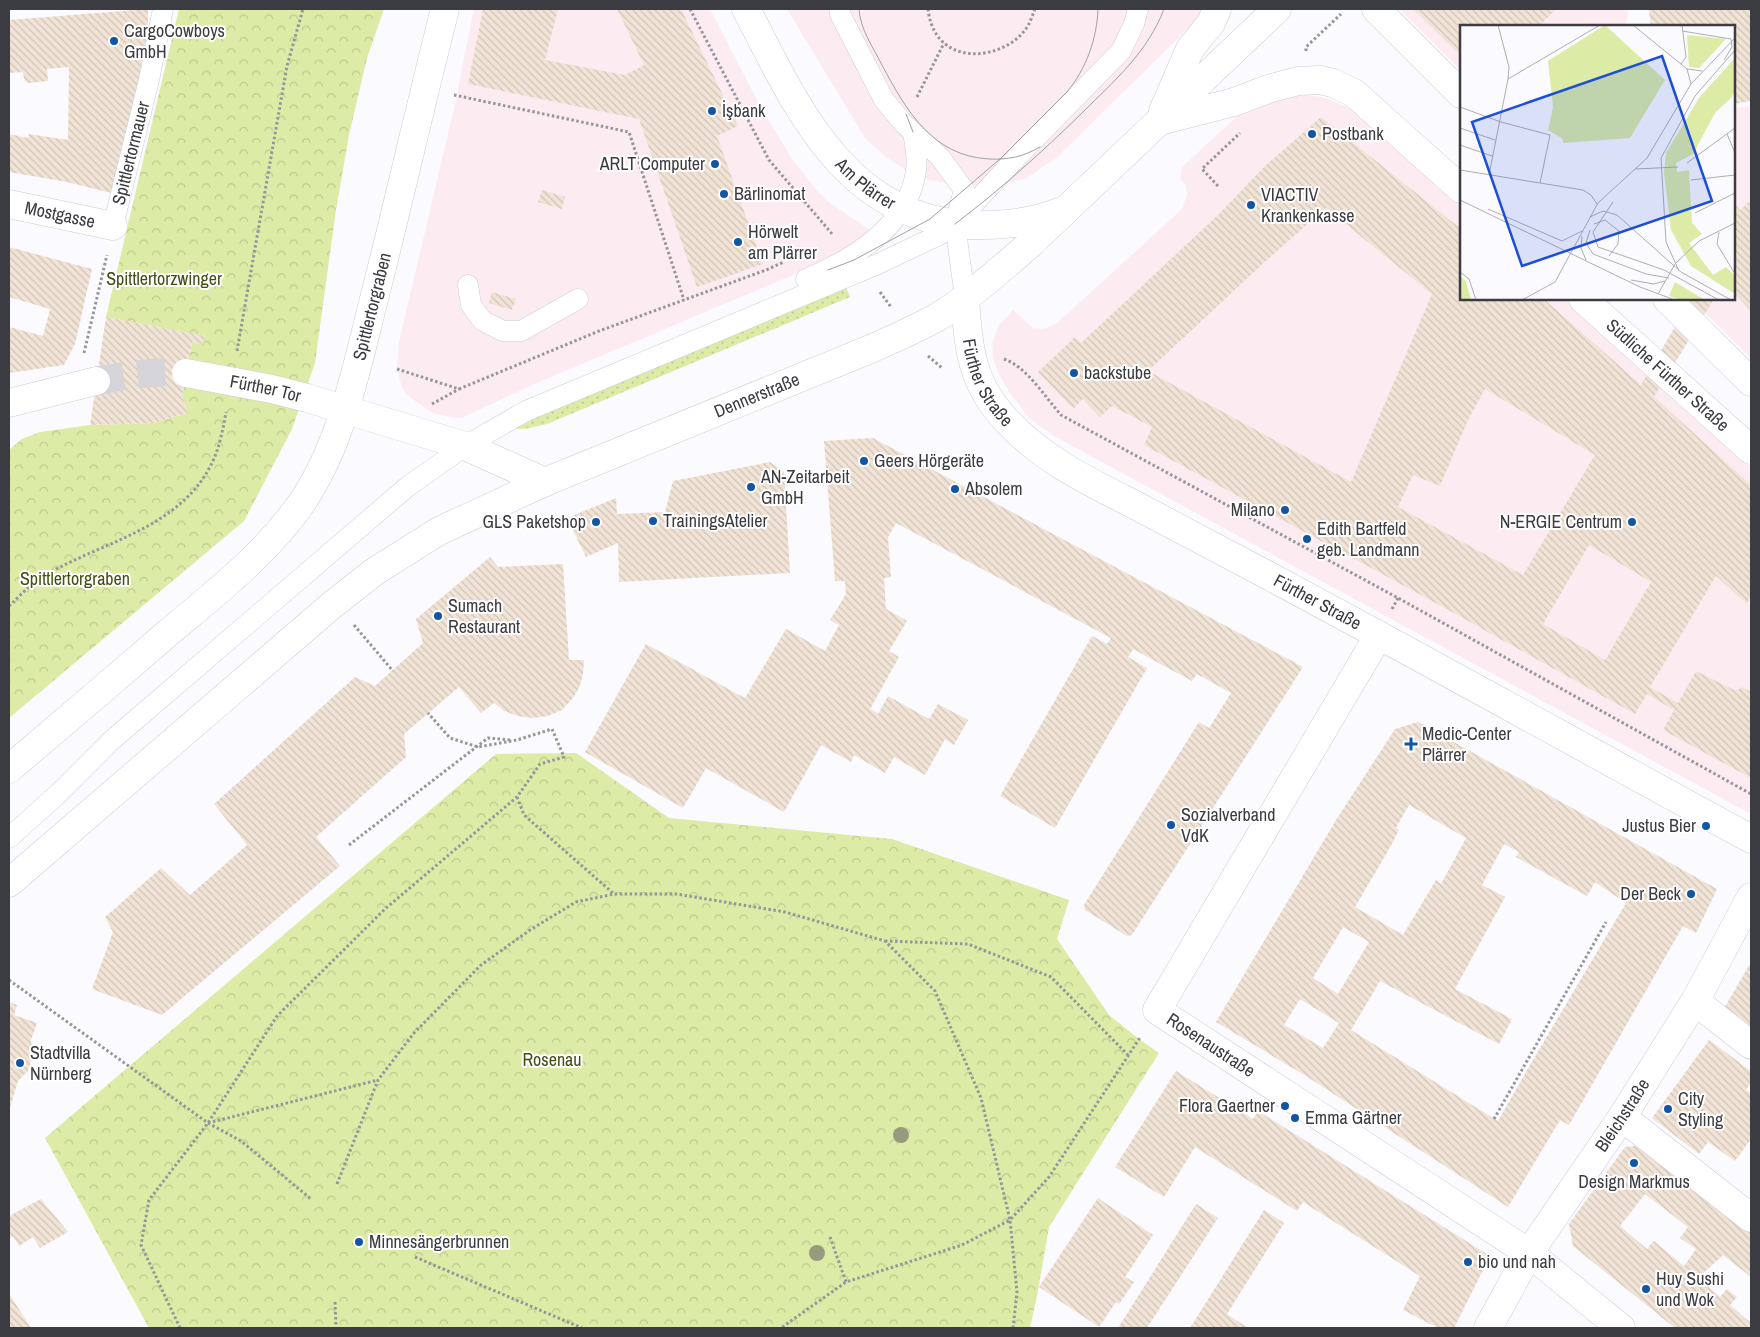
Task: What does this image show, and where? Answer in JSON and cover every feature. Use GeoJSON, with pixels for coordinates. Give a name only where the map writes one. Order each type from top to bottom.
{"type":"FeatureCollection","features":[{"type":"Feature","properties":{"kind":"main road","name":"Spittlertorgraben"},"geometry":{"type":"LineString","coordinates":[[9,769],[208,600],[261,552],[294,512],[314,482],[329,449],[344,408],[388,243],[444,9]]}},
{"type":"Feature","properties":{"kind":"main road","name":"Am Plärrer"},"geometry":{"type":"LineString","coordinates":[[746,9],[805,120],[828,151],[848,172],[889,201],[930,219],[955,224],[1007,224],[1043,218],[1067,209]]}},
{"type":"Feature","properties":{"kind":"main road","name":"Am Plärrer"},"geometry":{"type":"LineString","coordinates":[[1159,121],[1190,49],[1211,24],[1217,9]]}},
{"type":"Feature","properties":{"kind":"main road","name":"Am Plärrer"},"geometry":{"type":"LineString","coordinates":[[965,298],[1010,262],[1277,9]]}},
{"type":"Feature","properties":{"kind":"main road"},"geometry":{"type":"LineString","coordinates":[[1378,11],[1460,93]]}},
{"type":"Feature","properties":{"kind":"main road","name":"Am Plärrer"},"geometry":{"type":"LineString","coordinates":[[1159,121],[1234,102],[1268,89],[1302,68]]}},
{"type":"Feature","properties":{"kind":"main road"},"geometry":{"type":"LineString","coordinates":[[1302,68],[1320,80],[1333,83],[1354,93],[1460,188]]}},
{"type":"Feature","properties":{"kind":"main road","name":"Mostgasse"},"geometry":{"type":"LineString","coordinates":[[9,204],[113,226]]}},
{"type":"Feature","properties":{"kind":"main road","name":"Dennerstraße"},"geometry":{"type":"LineString","coordinates":[[9,883],[353,588],[399,555],[438,531],[545,482],[900,336],[936,317],[965,298]]}},
{"type":"Feature","properties":{"kind":"main road","name":"Fürther Straße"},"geometry":{"type":"LineString","coordinates":[[965,298],[968,344],[977,379],[1004,420],[1043,454],[1112,493],[1379,634],[1751,839]]}},
{"type":"Feature","properties":{"kind":"main road","name":"Südliche Fürther Straße"},"geometry":{"type":"LineString","coordinates":[[1584,300],[1751,450]]}},
{"type":"Feature","properties":{"kind":"main road"},"geometry":{"type":"LineString","coordinates":[[1668,300],[1751,382]]}},
{"type":"Feature","properties":{"kind":"main road","name":"Fürther Tor"},"geometry":{"type":"LineString","coordinates":[[186,373],[272,389],[344,408]]}},
{"type":"Feature","properties":{"kind":"main road"},"geometry":{"type":"LineString","coordinates":[[9,403],[87,383]]}},
{"type":"Feature","properties":{"kind":"main road"},"geometry":{"type":"LineString","coordinates":[[344,408],[457,443],[545,482]]}},
{"type":"Feature","properties":{"kind":"main road","name":"Rosenaustraße"},"geometry":{"type":"LineString","coordinates":[[1379,634],[1158,1010],[1529,1253]]}},
{"type":"Feature","properties":{"kind":"main road","name":"Bleichstraße"},"geometry":{"type":"LineString","coordinates":[[1488,1328],[1529,1253],[1622,1117],[1694,1001],[1751,896]]}},
{"type":"Feature","properties":{"kind":"main road"},"geometry":{"type":"LineString","coordinates":[[1694,1001],[1751,1045]]}},
{"type":"Feature","properties":{"kind":"main road"},"geometry":{"type":"LineString","coordinates":[[1622,1117],[1751,1218]]}},
{"type":"Feature","properties":{"kind":"main road"},"geometry":{"type":"LineString","coordinates":[[1529,1253],[1622,1328]]}},
{"type":"Feature","properties":{"kind":"lane","name":"Spittlertormauer"},"geometry":{"type":"LineString","coordinates":[[113,226],[149,80],[163,9]]}},
{"type":"Feature","properties":{"kind":"lane"},"geometry":{"type":"LineString","coordinates":[[840,9],[840,14],[884,100],[893,113],[940,157],[964,190],[955,224],[965,298]]}},
{"type":"Feature","properties":{"kind":"lane"},"geometry":{"type":"LineString","coordinates":[[9,838],[59,793],[119,733],[457,443],[526,411],[878,264],[939,235],[955,224],[1121,50],[1134,24],[1138,9]]}},
{"type":"Feature","properties":{"kind":"lane"},"geometry":{"type":"LineString","coordinates":[[9,821],[190,657],[400,478],[522,401],[828,270],[870,243],[890,225],[902,208],[913,185],[917,160],[913,132]]}},
{"type":"Feature","properties":{"kind":"lane"},"geometry":{"type":"LineString","coordinates":[[468,285],[471,305],[483,321],[503,331],[521,331],[578,299]]}},
{"type":"Feature","properties":{"kind":"path"},"geometry":{"type":"LineString","coordinates":[[286,66],[303,9]]}},
{"type":"Feature","properties":{"kind":"path"},"geometry":{"type":"LineString","coordinates":[[690,9],[769,160],[835,238]]}},
{"type":"Feature","properties":{"kind":"path"},"geometry":{"type":"LineString","coordinates":[[928,9],[929,21],[944,43],[958,50],[974,54],[990,52],[1005,47],[1016,40],[1032,19],[1035,9]]}},
{"type":"Feature","properties":{"kind":"path"},"geometry":{"type":"LineString","coordinates":[[1302,68],[1306,47],[1341,14]]}},
{"type":"Feature","properties":{"kind":"path"},"geometry":{"type":"LineString","coordinates":[[424,89],[629,132],[684,300]]}},
{"type":"Feature","properties":{"kind":"path"},"geometry":{"type":"LineString","coordinates":[[1218,186],[1202,169],[1246,128]]}},
{"type":"Feature","properties":{"kind":"path","name":"Spittlertormauer"},"geometry":{"type":"LineString","coordinates":[[87,383],[113,226]]}},
{"type":"Feature","properties":{"kind":"path"},"geometry":{"type":"LineString","coordinates":[[425,408],[459,389],[599,331],[766,270],[792,258]]}},
{"type":"Feature","properties":{"kind":"path","name":"Fürther Straße"},"geometry":{"type":"LineString","coordinates":[[1000,358],[1011,362],[1025,372],[1060,415],[1398,598],[1751,794]]}},
{"type":"Feature","properties":{"kind":"path"},"geometry":{"type":"LineString","coordinates":[[397,369],[459,389]]}},
{"type":"Feature","properties":{"kind":"path"},"geometry":{"type":"LineString","coordinates":[[354,625],[393,671]]}},
{"type":"Feature","properties":{"kind":"path"},"geometry":{"type":"LineString","coordinates":[[180,1328],[141,1245],[149,1200],[208,1124],[277,1016],[385,909],[517,798],[540,764],[564,757],[552,729],[517,740],[478,747],[450,738],[428,713]]}},
{"type":"Feature","properties":{"kind":"path"},"geometry":{"type":"LineString","coordinates":[[349,845],[488,738],[517,740]]}},
{"type":"Feature","properties":{"kind":"path"},"geometry":{"type":"LineString","coordinates":[[517,798],[524,815],[614,894]]}},
{"type":"Feature","properties":{"kind":"path"},"geometry":{"type":"LineString","coordinates":[[337,1184],[378,1080],[414,1034],[481,965],[530,930],[576,902],[614,894],[676,894],[785,912],[885,941],[968,944],[1051,977],[1128,1055],[1049,1177],[1010,1220],[962,1245],[846,1282],[781,1328]]}},
{"type":"Feature","properties":{"kind":"path"},"geometry":{"type":"LineString","coordinates":[[1494,1119],[1606,922]]}},
{"type":"Feature","properties":{"kind":"path"},"geometry":{"type":"LineString","coordinates":[[885,941],[935,991],[980,1098],[1010,1220],[1017,1292],[1013,1328]]}},
{"type":"Feature","properties":{"kind":"path"},"geometry":{"type":"LineString","coordinates":[[9,980],[208,1124],[241,1141],[311,1199]]}},
{"type":"Feature","properties":{"kind":"path"},"geometry":{"type":"LineString","coordinates":[[208,1124],[378,1080]]}},
{"type":"Feature","properties":{"kind":"path"},"geometry":{"type":"LineString","coordinates":[[830,1237],[846,1282]]}},
{"type":"Feature","properties":{"kind":"path"},"geometry":{"type":"LineString","coordinates":[[414,1257],[582,1328]]}},
{"type":"Feature","properties":{"kind":"path"},"geometry":{"type":"LineString","coordinates":[[335,1302],[336,1328]]}},
{"type":"Feature","properties":{"kind":"shaded area"},"geometry":{"type":"Polygon","coordinates":[[[474,9],[710,9],[759,104],[792,159],[818,192],[830,203],[873,232],[847,248],[800,272],[532,385],[462,418],[433,413],[408,396],[402,388],[397,369],[399,342],[455,104],[474,9]]]}},
{"type":"Feature","properties":{"kind":"shaded area"},"geometry":{"type":"Polygon","coordinates":[[[787,9],[1206,9],[1055,159],[1025,179],[990,186],[956,185],[930,180],[913,175],[886,157],[865,138],[787,9]]]}},
{"type":"Feature","properties":{"kind":"shaded area"},"geometry":{"type":"Polygon","coordinates":[[[1399,9],[1629,9],[1625,25],[1460,25],[1460,70],[1399,9]]]}},
{"type":"Feature","properties":{"kind":"shaded area"},"geometry":{"type":"Polygon","coordinates":[[[1285,94],[1326,98],[1359,114],[1460,205],[1460,300],[1566,300],[1751,468],[1751,814],[1054,436],[1030,419],[1009,392],[993,358],[992,343],[999,325],[1013,310],[1033,328],[1043,329],[1056,324],[1182,209],[1187,195],[1186,186],[1180,179],[1182,167],[1242,112],[1285,94]]]}},
{"type":"Feature","properties":{"kind":"shaded area"},"geometry":{"type":"Polygon","coordinates":[[[1751,106],[1751,358],[1692,300],[1735,300],[1735,108],[1751,106]]]}},
{"type":"Feature","properties":{"kind":"green space","name":"Spittlertorgraben"},"geometry":{"type":"Polygon","coordinates":[[[179,9],[384,9],[367,58],[349,135],[336,210],[315,363],[292,429],[244,521],[9,718],[9,450],[22,439],[40,432],[90,425],[154,423],[188,413],[182,396],[192,342],[203,344],[204,336],[106,317],[179,9]]]}},
{"type":"Feature","properties":{"kind":"green space"},"geometry":{"type":"Polygon","coordinates":[[[846,287],[850,297],[547,424],[524,429],[512,428],[846,287]]]}},
{"type":"Feature","properties":{"kind":"green space","name":"Rosenau"},"geometry":{"type":"Polygon","coordinates":[[[576,753],[669,818],[892,839],[1069,900],[1057,939],[1109,1015],[1159,1053],[1049,1227],[1030,1328],[149,1328],[45,1138],[496,754],[576,753]]]}},
{"type":"Feature","properties":{"kind":"building"},"geometry":{"type":"Polygon","coordinates":[[[148,9],[148,52],[115,194],[67,182],[9,172],[9,134],[28,138],[29,134],[68,140],[69,67],[47,69],[48,81],[28,83],[24,80],[23,72],[9,73],[9,20],[148,9]]]}},
{"type":"Feature","properties":{"kind":"building"},"geometry":{"type":"Polygon","coordinates":[[[483,9],[558,9],[545,60],[625,75],[644,65],[617,9],[681,9],[738,126],[717,136],[763,264],[697,287],[639,119],[468,84],[483,9]]]}},
{"type":"Feature","properties":{"kind":"building"},"geometry":{"type":"Polygon","coordinates":[[[1413,9],[1556,9],[1540,25],[1460,25],[1460,55],[1413,9]]]}},
{"type":"Feature","properties":{"kind":"building"},"geometry":{"type":"Polygon","coordinates":[[[1649,9],[1751,9],[1751,101],[1735,104],[1735,25],[1651,25],[1649,9]]]}},
{"type":"Feature","properties":{"kind":"building"},"geometry":{"type":"Polygon","coordinates":[[[1321,117],[1460,228],[1460,300],[1545,300],[1641,385],[1690,300],[1713,300],[1654,397],[1751,485],[1751,595],[1747,604],[1716,576],[1650,687],[1678,703],[1696,671],[1736,691],[1742,687],[1751,692],[1751,778],[1663,730],[1674,710],[1647,694],[1635,714],[1443,607],[1144,445],[1152,427],[1112,406],[1100,417],[1083,399],[1073,409],[1038,372],[1075,337],[1081,343],[1219,214],[1265,166],[1321,117]],[[1326,208],[1268,259],[1148,371],[1351,482],[1432,294],[1326,208]],[[1485,389],[1468,420],[1440,486],[1413,475],[1398,507],[1523,575],[1595,455],[1485,389]],[[1589,545],[1543,624],[1605,660],[1651,582],[1589,545]]]}},
{"type":"Feature","properties":{"kind":"building"},"geometry":{"type":"Polygon","coordinates":[[[542,190],[565,197],[562,209],[538,202],[542,190]]]}},
{"type":"Feature","properties":{"kind":"building"},"geometry":{"type":"Polygon","coordinates":[[[1751,200],[1751,311],[1735,294],[1735,204],[1740,210],[1751,200]]]}},
{"type":"Feature","properties":{"kind":"building"},"geometry":{"type":"Polygon","coordinates":[[[9,247],[92,269],[75,344],[64,365],[9,373],[9,327],[43,336],[50,309],[9,297],[9,247]]]}},
{"type":"Feature","properties":{"kind":"building"},"geometry":{"type":"Polygon","coordinates":[[[492,292],[516,299],[512,310],[489,303],[492,292]]]}},
{"type":"Feature","properties":{"kind":"building"},"geometry":{"type":"Polygon","coordinates":[[[106,317],[205,336],[203,344],[192,342],[182,396],[188,413],[154,423],[90,425],[106,317]]]}},
{"type":"Feature","properties":{"kind":"building"},"geometry":{"type":"Polygon","coordinates":[[[873,438],[1303,667],[1132,935],[1127,936],[1085,910],[1084,905],[1199,722],[1209,728],[1231,693],[1197,674],[1192,681],[1133,649],[1128,657],[1147,668],[1055,828],[1000,796],[1092,636],[1107,644],[1111,638],[896,523],[888,537],[891,577],[884,578],[886,609],[907,621],[889,651],[899,657],[870,709],[878,714],[888,696],[929,719],[938,704],[968,720],[954,745],[945,739],[925,775],[894,757],[885,773],[854,755],[851,762],[821,745],[784,812],[706,768],[683,808],[585,752],[646,644],[745,698],[786,629],[825,651],[839,625],[830,620],[846,594],[845,581],[835,581],[824,441],[873,438]]]}},
{"type":"Feature","properties":{"kind":"building"},"geometry":{"type":"Polygon","coordinates":[[[770,462],[784,472],[790,573],[619,582],[618,543],[586,557],[567,518],[616,498],[617,514],[665,512],[673,481],[770,462]]]}},
{"type":"Feature","properties":{"kind":"building"},"geometry":{"type":"Polygon","coordinates":[[[490,557],[498,567],[563,564],[569,660],[584,660],[583,675],[579,688],[562,710],[548,716],[533,718],[518,716],[504,711],[494,703],[481,713],[459,687],[404,734],[406,757],[316,837],[340,866],[162,1015],[92,989],[113,932],[105,917],[161,868],[190,895],[247,845],[214,804],[355,677],[375,686],[423,643],[416,619],[490,557]]]}},
{"type":"Feature","properties":{"kind":"building"},"geometry":{"type":"Polygon","coordinates":[[[1418,722],[1717,889],[1696,933],[1683,926],[1569,1125],[1560,1120],[1508,1207],[1306,1076],[1216,1022],[1336,820],[1395,729],[1418,722]],[[1409,805],[1396,828],[1399,830],[1355,907],[1403,935],[1436,880],[1441,884],[1466,838],[1409,805]],[[1504,844],[1482,885],[1505,897],[1455,989],[1512,1019],[1499,1044],[1380,981],[1351,1030],[1498,1121],[1626,903],[1595,882],[1587,896],[1516,857],[1519,852],[1504,844]],[[1343,927],[1313,978],[1338,994],[1369,942],[1343,927]],[[1300,999],[1284,1025],[1323,1048],[1339,1023],[1300,999]]]}},
{"type":"Feature","properties":{"kind":"building"},"geometry":{"type":"Polygon","coordinates":[[[1751,962],[1751,1029],[1722,1012],[1751,962]]]}},
{"type":"Feature","properties":{"kind":"building","name":"Stadtvilla Nürnberg"},"geometry":{"type":"Polygon","coordinates":[[[9,1002],[17,1005],[14,1015],[37,1023],[31,1040],[33,1055],[28,1071],[18,1081],[9,1111],[9,1002]]]}},
{"type":"Feature","properties":{"kind":"building"},"geometry":{"type":"Polygon","coordinates":[[[1709,1040],[1751,1071],[1751,1083],[1746,1090],[1751,1093],[1751,1139],[1735,1161],[1708,1142],[1699,1154],[1652,1118],[1709,1040]]]}},
{"type":"Feature","properties":{"kind":"building"},"geometry":{"type":"Polygon","coordinates":[[[1176,1071],[1253,1119],[1258,1111],[1490,1256],[1454,1328],[1438,1328],[1403,1310],[1420,1276],[1303,1202],[1297,1211],[1195,1147],[1164,1197],[1115,1167],[1176,1071]]]}},
{"type":"Feature","properties":{"kind":"building"},"geometry":{"type":"Polygon","coordinates":[[[1640,1145],[1751,1232],[1751,1277],[1723,1255],[1698,1278],[1720,1297],[1727,1289],[1737,1297],[1730,1305],[1751,1323],[1751,1328],[1675,1328],[1573,1246],[1569,1224],[1625,1147],[1640,1145]],[[1645,1194],[1620,1226],[1647,1249],[1654,1241],[1684,1266],[1696,1249],[1680,1238],[1688,1227],[1645,1194]]]}},
{"type":"Feature","properties":{"kind":"building"},"geometry":{"type":"Polygon","coordinates":[[[1098,1198],[1153,1235],[1125,1277],[1134,1282],[1119,1304],[1116,1302],[1099,1327],[1039,1287],[1098,1198]]]}},
{"type":"Feature","properties":{"kind":"building"},"geometry":{"type":"Polygon","coordinates":[[[41,1199],[68,1232],[40,1248],[33,1237],[19,1246],[13,1236],[9,1239],[9,1216],[41,1199]]]}},
{"type":"Feature","properties":{"kind":"building"},"geometry":{"type":"Polygon","coordinates":[[[1196,1204],[1218,1218],[1147,1328],[1118,1328],[1196,1204]]]}},
{"type":"Feature","properties":{"kind":"building"},"geometry":{"type":"Polygon","coordinates":[[[1264,1210],[1284,1223],[1227,1314],[1248,1328],[1190,1328],[1264,1210]]]}},
{"type":"Feature","properties":{"kind":"building"},"geometry":{"type":"Polygon","coordinates":[[[9,1293],[15,1303],[31,1328],[9,1328],[9,1293]]]}},
{"type":"Feature","properties":{"kind":"tunnel"},"geometry":{"type":"LineString","coordinates":[[96,381],[141,374],[186,373]]}},
{"type":"Feature","properties":{"kind":"tram line"},"geometry":{"type":"LineString","coordinates":[[859,9],[862,24],[868,38],[891,82],[911,114],[936,140],[969,156],[989,159],[1015,157],[1040,147]]}},
{"type":"Feature","properties":{"kind":"tram line"},"geometry":{"type":"LineString","coordinates":[[828,270],[854,260],[930,219],[1000,159],[1067,92],[1080,74],[1093,42],[1098,9]]}},
{"type":"Feature","properties":{"kind":"tram line"},"geometry":{"type":"LineString","coordinates":[[955,224],[1036,156],[1118,77],[1149,39],[1164,9]]}},
{"type":"Feature","properties":{"kind":"tram line"},"geometry":{"type":"LineString","coordinates":[[906,114],[913,132]]}},
{"type":"Feature","properties":{"kind":"place","name":"CargoCowboys GmbH"},"geometry":{"type":"Point","coordinates":[114,41]}},
{"type":"Feature","properties":{"kind":"place","name":"İşbank"},"geometry":{"type":"Point","coordinates":[712,111]}},
{"type":"Feature","properties":{"kind":"place","name":"Postbank"},"geometry":{"type":"Point","coordinates":[1312,134]}},
{"type":"Feature","properties":{"kind":"place","name":"ARLT Computer"},"geometry":{"type":"Point","coordinates":[715,164]}},
{"type":"Feature","properties":{"kind":"place","name":"Bärlinomat"},"geometry":{"type":"Point","coordinates":[724,194]}},
{"type":"Feature","properties":{"kind":"place","name":"VIACTIV Krankenkasse"},"geometry":{"type":"Point","coordinates":[1251,205]}},
{"type":"Feature","properties":{"kind":"place","name":"Hörwelt am Plärrer"},"geometry":{"type":"Point","coordinates":[738,242]}},
{"type":"Feature","properties":{"kind":"place","name":"backstube"},"geometry":{"type":"Point","coordinates":[1074,373]}},
{"type":"Feature","properties":{"kind":"place","name":"Geers Hörgeräte"},"geometry":{"type":"Point","coordinates":[864,461]}},
{"type":"Feature","properties":{"kind":"place","name":"AN-Zeitarbeit GmbH"},"geometry":{"type":"Point","coordinates":[751,487]}},
{"type":"Feature","properties":{"kind":"place","name":"Absolem"},"geometry":{"type":"Point","coordinates":[955,489]}},
{"type":"Feature","properties":{"kind":"place","name":"Milano"},"geometry":{"type":"Point","coordinates":[1285,510]}},
{"type":"Feature","properties":{"kind":"place","name":"TrainingsAtelier"},"geometry":{"type":"Point","coordinates":[653,521]}},
{"type":"Feature","properties":{"kind":"place","name":"GLS Paketshop"},"geometry":{"type":"Point","coordinates":[596,522]}},
{"type":"Feature","properties":{"kind":"place","name":"N-ERGIE Centrum"},"geometry":{"type":"Point","coordinates":[1632,522]}},
{"type":"Feature","properties":{"kind":"place","name":"Edith Bartfeld geb. Landmann"},"geometry":{"type":"Point","coordinates":[1307,539]}},
{"type":"Feature","properties":{"kind":"place","name":"Sumach Restaurant"},"geometry":{"type":"Point","coordinates":[438,616]}},
{"type":"Feature","properties":{"kind":"place","name":"Medic-Center Plärrer"},"geometry":{"type":"Point","coordinates":[1411,744]}},
{"type":"Feature","properties":{"kind":"place","name":"Sozialverband VdK"},"geometry":{"type":"Point","coordinates":[1171,825]}},
{"type":"Feature","properties":{"kind":"place","name":"Justus Bier"},"geometry":{"type":"Point","coordinates":[1706,826]}},
{"type":"Feature","properties":{"kind":"place","name":"Der Beck"},"geometry":{"type":"Point","coordinates":[1691,894]}},
{"type":"Feature","properties":{"kind":"place","name":"Stadtvilla Nürnberg"},"geometry":{"type":"Point","coordinates":[20,1063]}},
{"type":"Feature","properties":{"kind":"place","name":"Flora Gaertner"},"geometry":{"type":"Point","coordinates":[1285,1106]}},
{"type":"Feature","properties":{"kind":"place","name":"City Styling"},"geometry":{"type":"Point","coordinates":[1668,1109]}},
{"type":"Feature","properties":{"kind":"place","name":"Emma Gärtner"},"geometry":{"type":"Point","coordinates":[1295,1118]}},
{"type":"Feature","properties":{"kind":"place","name":"Design Markmus"},"geometry":{"type":"Point","coordinates":[1634,1163]}},
{"type":"Feature","properties":{"kind":"place","name":"Minnesängerbrunnen"},"geometry":{"type":"Point","coordinates":[359,1242]}},
{"type":"Feature","properties":{"kind":"place","name":"bio und nah"},"geometry":{"type":"Point","coordinates":[1468,1262]}},
{"type":"Feature","properties":{"kind":"place","name":"Huy Sushi und Wok"},"geometry":{"type":"Point","coordinates":[1646,1289]}},
{"type":"Feature","properties":{"kind":"park label","name":"Spittlertorzwinger"},"geometry":{"type":"Point","coordinates":[164,279]}}]}
